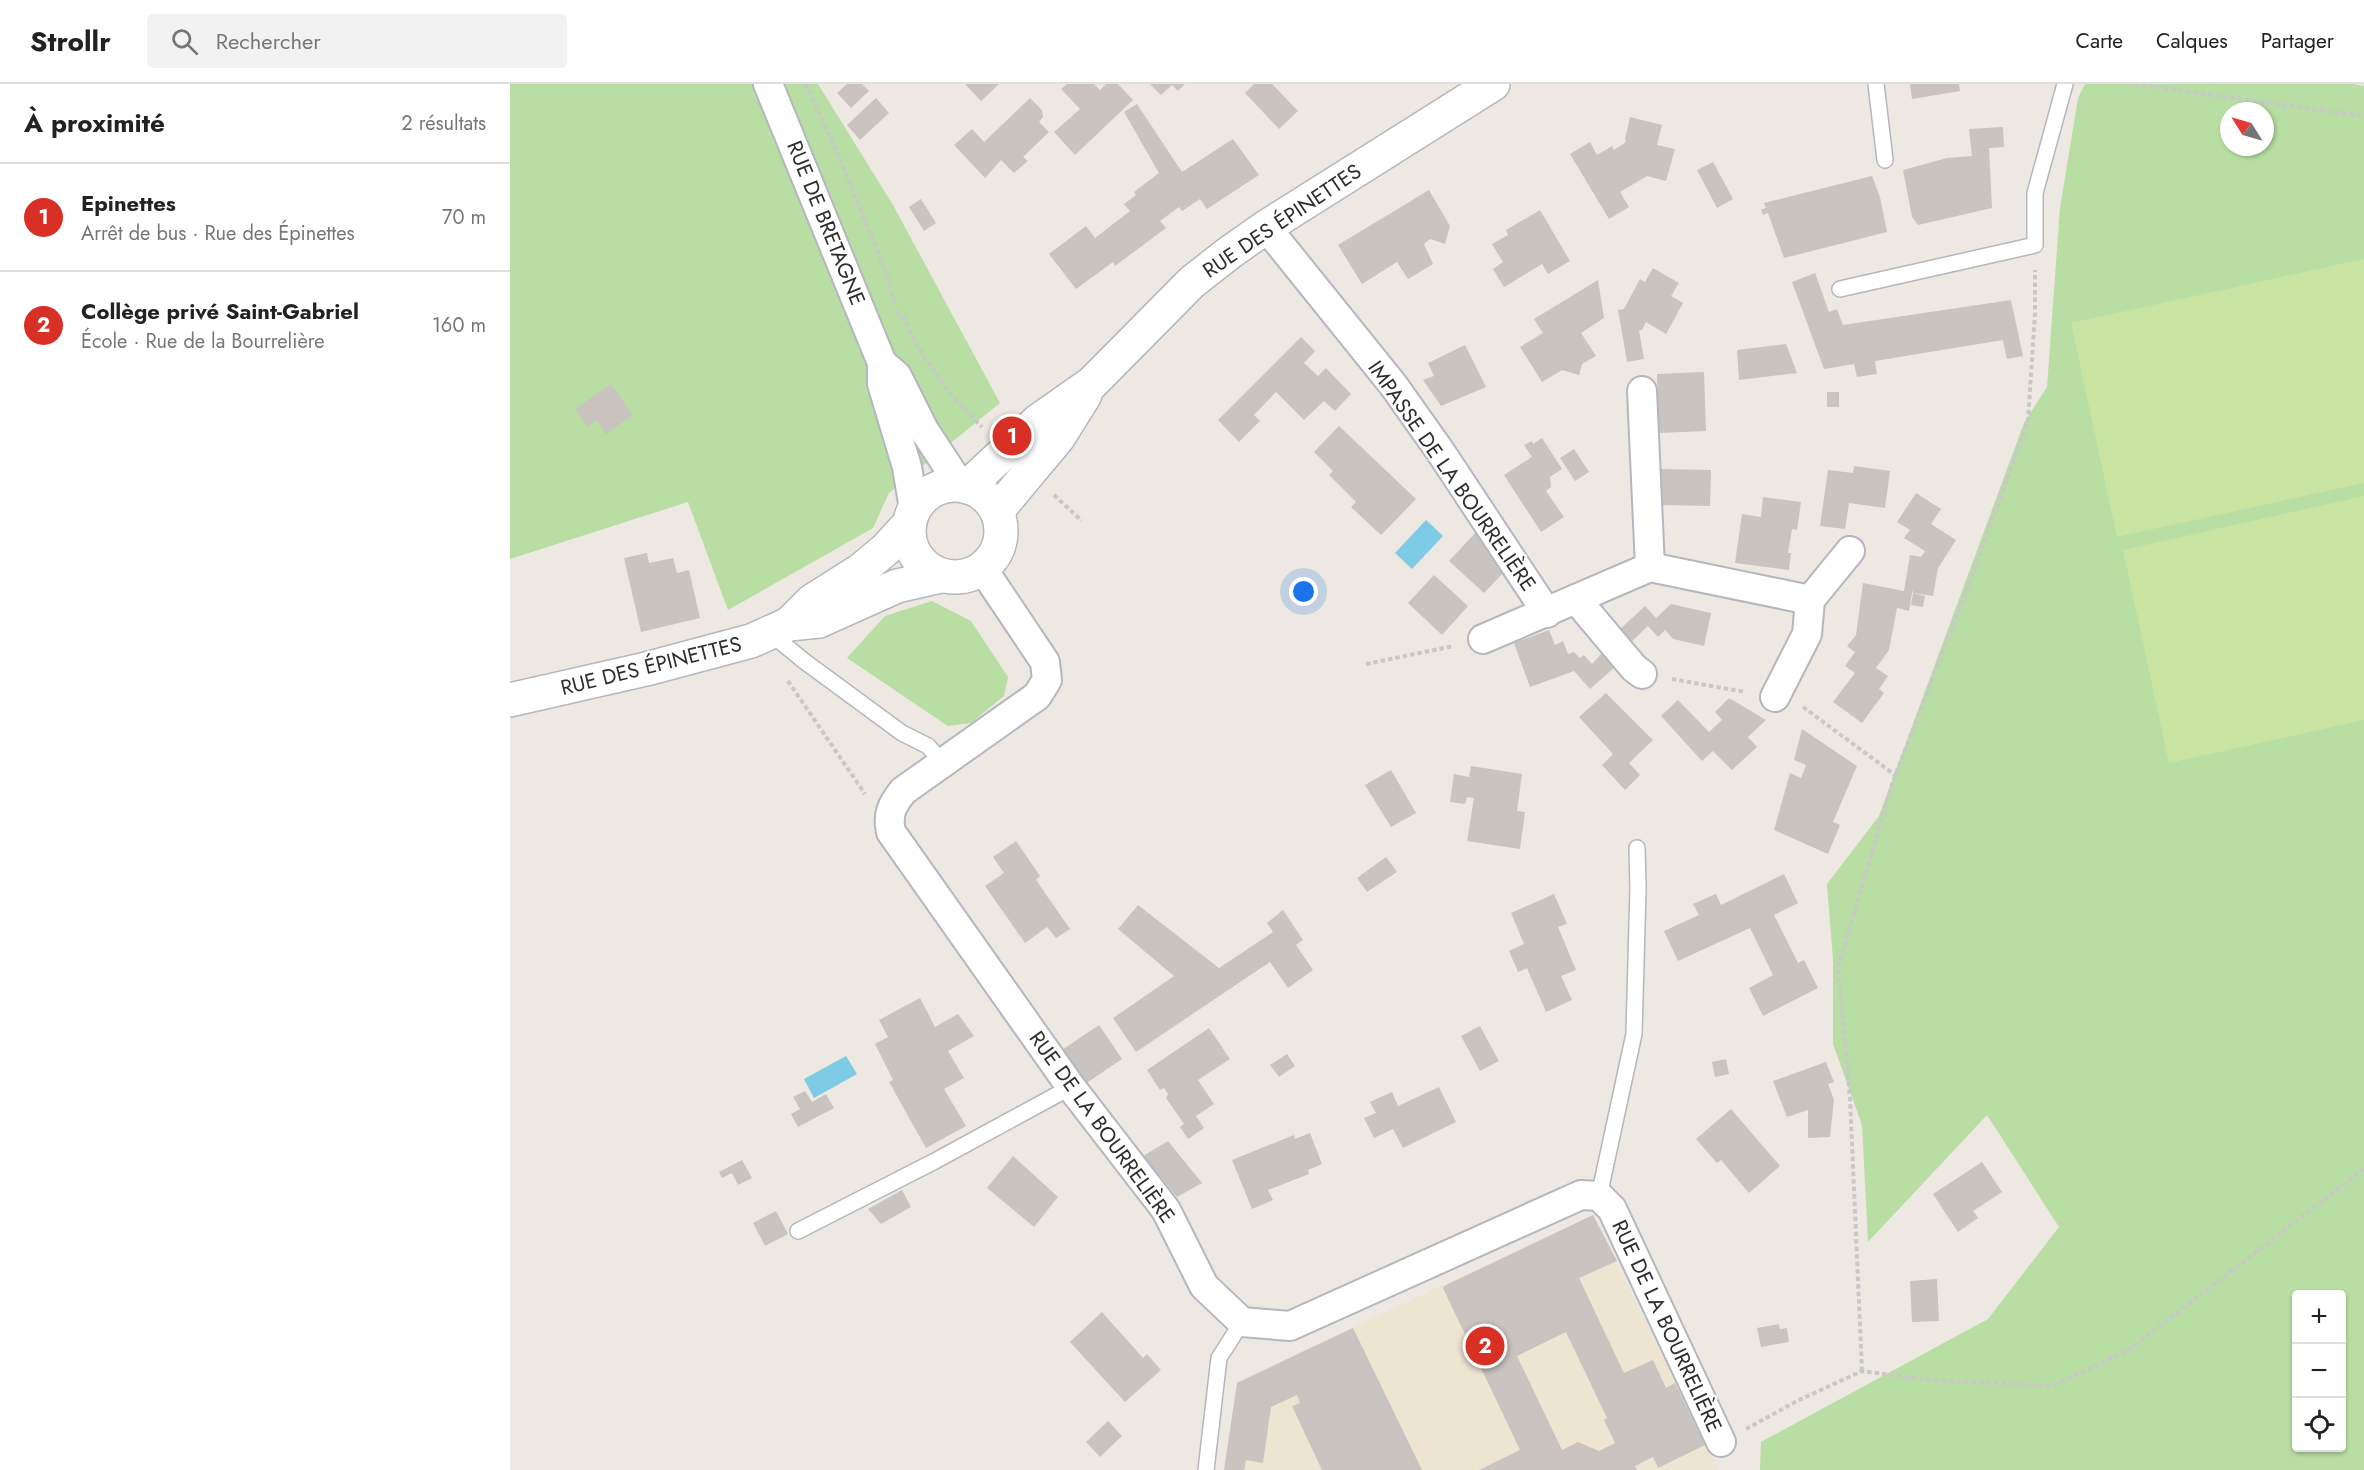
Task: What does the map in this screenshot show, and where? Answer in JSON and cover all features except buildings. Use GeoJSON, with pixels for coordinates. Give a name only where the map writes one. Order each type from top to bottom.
{"type":"FeatureCollection","features":[{"type":"Feature","properties":{"kind":"street","name":"RUE DE BRETAGNE"},"geometry":{"type":"LineString","coordinates":[[768,84],[882,363],[882,384],[908,467],[911,517]]}},
{"type":"Feature","properties":{"kind":"street","name":"RUE DES ÉPINETTES"},"geometry":{"type":"LineString","coordinates":[[964,486],[1038,421],[1092,383],[1192,282],[1266,227],[1493,84]]}},
{"type":"Feature","properties":{"kind":"street","name":"IMPASSE DE LA BOURRELIÈRE"},"geometry":{"type":"LineString","coordinates":[[1266,227],[1394,386],[1440,451],[1547,613]]}},
{"type":"Feature","properties":{"kind":"street","name":"RUE DE BRETAGNE"},"geometry":{"type":"LineString","coordinates":[[882,363],[897,375],[924,430],[964,486]]}},
{"type":"Feature","properties":{"kind":"street","name":"RUE DES ÉPINETTES"},"geometry":{"type":"LineString","coordinates":[[997,511],[1058,438],[1092,383]]}},
{"type":"Feature","properties":{"kind":"street"},"geometry":{"type":"LineString","coordinates":[[1642,391],[1650,567]]}},
{"type":"Feature","properties":{"kind":"street"},"geometry":{"type":"LineString","coordinates":[[946,486],[964,486],[984,496],[997,511],[1000,530],[998,548],[982,568],[969,575],[941,576],[931,571],[916,556],[909,536],[911,517],[922,498],[933,490],[946,486]]}},
{"type":"Feature","properties":{"kind":"street","name":"RUE DES ÉPINETTES"},"geometry":{"type":"LineString","coordinates":[[780,628],[812,601],[861,570],[886,549],[911,517]]}},
{"type":"Feature","properties":{"kind":"street"},"geometry":{"type":"LineString","coordinates":[[1777,693],[1807,634],[1810,600],[1850,551]]}},
{"type":"Feature","properties":{"kind":"street"},"geometry":{"type":"LineString","coordinates":[[1483,639],[1650,567],[1810,600]]}},
{"type":"Feature","properties":{"kind":"street"},"geometry":{"type":"LineString","coordinates":[[891,806],[903,791],[1037,696],[1047,680],[1045,662],[982,568]]}},
{"type":"Feature","properties":{"kind":"street","name":"RUE DES ÉPINETTES"},"geometry":{"type":"LineString","coordinates":[[510,700],[680,661],[751,641],[780,628],[819,621],[897,586],[941,576]]}},
{"type":"Feature","properties":{"kind":"street"},"geometry":{"type":"LineString","coordinates":[[1576,599],[1634,668],[1642,674]]}},
{"type":"Feature","properties":{"kind":"street","name":"RUE DE LA BOURRELIÈRE"},"geometry":{"type":"LineString","coordinates":[[891,806],[889,821],[891,832],[1071,1087],[1166,1210],[1204,1287],[1242,1322],[1290,1326],[1581,1195],[1599,1196],[1612,1209],[1721,1442]]}},
{"type":"Feature","properties":{"kind":"lane"},"geometry":{"type":"LineString","coordinates":[[1876,84],[1885,160]]}},
{"type":"Feature","properties":{"kind":"lane"},"geometry":{"type":"LineString","coordinates":[[1840,289],[2035,245],[2035,193],[2065,84]]}},
{"type":"Feature","properties":{"kind":"lane"},"geometry":{"type":"LineString","coordinates":[[780,628],[804,661],[902,733],[928,746],[942,762]]}},
{"type":"Feature","properties":{"kind":"lane"},"geometry":{"type":"LineString","coordinates":[[1599,1196],[1634,1034],[1637,848]]}},
{"type":"Feature","properties":{"kind":"lane"},"geometry":{"type":"LineString","coordinates":[[798,1231],[935,1161],[1071,1087]]}},
{"type":"Feature","properties":{"kind":"lane"},"geometry":{"type":"LineString","coordinates":[[1206,1470],[1219,1358],[1242,1322]]}},
{"type":"Feature","properties":{"kind":"path"},"geometry":{"type":"LineString","coordinates":[[806,84],[837,152],[888,277],[896,312],[903,317],[936,376],[958,403],[1006,451]]}},
{"type":"Feature","properties":{"kind":"path"},"geometry":{"type":"LineString","coordinates":[[2134,84],[2364,116]]}},
{"type":"Feature","properties":{"kind":"path"},"geometry":{"type":"LineString","coordinates":[[1862,1371],[1850,1098],[1838,968],[1895,775],[1966,592],[2028,421],[2035,313],[2035,245]]}},
{"type":"Feature","properties":{"kind":"path"},"geometry":{"type":"LineString","coordinates":[[1366,664],[1483,639]]}},
{"type":"Feature","properties":{"kind":"path"},"geometry":{"type":"LineString","coordinates":[[1642,674],[1777,693],[1895,775]]}},
{"type":"Feature","properties":{"kind":"path"},"geometry":{"type":"LineString","coordinates":[[785,677],[870,801],[891,806]]}},
{"type":"Feature","properties":{"kind":"path"},"geometry":{"type":"LineString","coordinates":[[1721,1442],[1797,1401],[1862,1371],[1930,1380],[2052,1386],[2130,1349],[2364,1169]]}},
{"type":"Feature","properties":{"kind":"shaded area"},"geometry":{"type":"Polygon","coordinates":[[[1593,1215],[1719,1470],[1224,1470],[1238,1381],[1593,1215]]]}},
{"type":"Feature","properties":{"kind":"green space"},"geometry":{"type":"Polygon","coordinates":[[[510,84],[818,84],[893,205],[1000,403],[889,493],[873,528],[728,610],[688,502],[510,559],[510,84]]]}},
{"type":"Feature","properties":{"kind":"green space"},"geometry":{"type":"Polygon","coordinates":[[[2085,84],[2354,84],[2364,86],[2364,1470],[1760,1470],[1761,1442],[1988,1319],[2059,1227],[1987,1115],[1868,1242],[1862,1125],[1833,1044],[1833,960],[1827,884],[1879,816],[2024,423],[2047,387],[2060,208],[2078,98],[2085,84]]]}},
{"type":"Feature","properties":{"kind":"green space"},"geometry":{"type":"Polygon","coordinates":[[[2364,259],[2364,483],[2117,537],[2071,323],[2364,259]]]}},
{"type":"Feature","properties":{"kind":"green space"},"geometry":{"type":"Polygon","coordinates":[[[2364,496],[2364,720],[2169,763],[2123,550],[2364,496]]]}},
{"type":"Feature","properties":{"kind":"green space"},"geometry":{"type":"Polygon","coordinates":[[[932,601],[971,621],[1008,677],[1004,696],[971,723],[948,726],[847,658],[885,616],[932,601]]]}},
{"type":"Feature","properties":{"kind":"water"},"geometry":{"type":"Polygon","coordinates":[[[1426,520],[1443,536],[1412,569],[1395,553],[1426,520]]]}},
{"type":"Feature","properties":{"kind":"water"},"geometry":{"type":"Polygon","coordinates":[[[846,1056],[857,1074],[814,1098],[804,1079],[846,1056]]]}},
{"type":"Feature","properties":{"kind":"place","name":"Epinettes"},"geometry":{"type":"Point","coordinates":[1012,436]}},
{"type":"Feature","properties":{"kind":"place","name":"Collège privé Saint-Gabriel"},"geometry":{"type":"Point","coordinates":[1485,1346]}}]}
